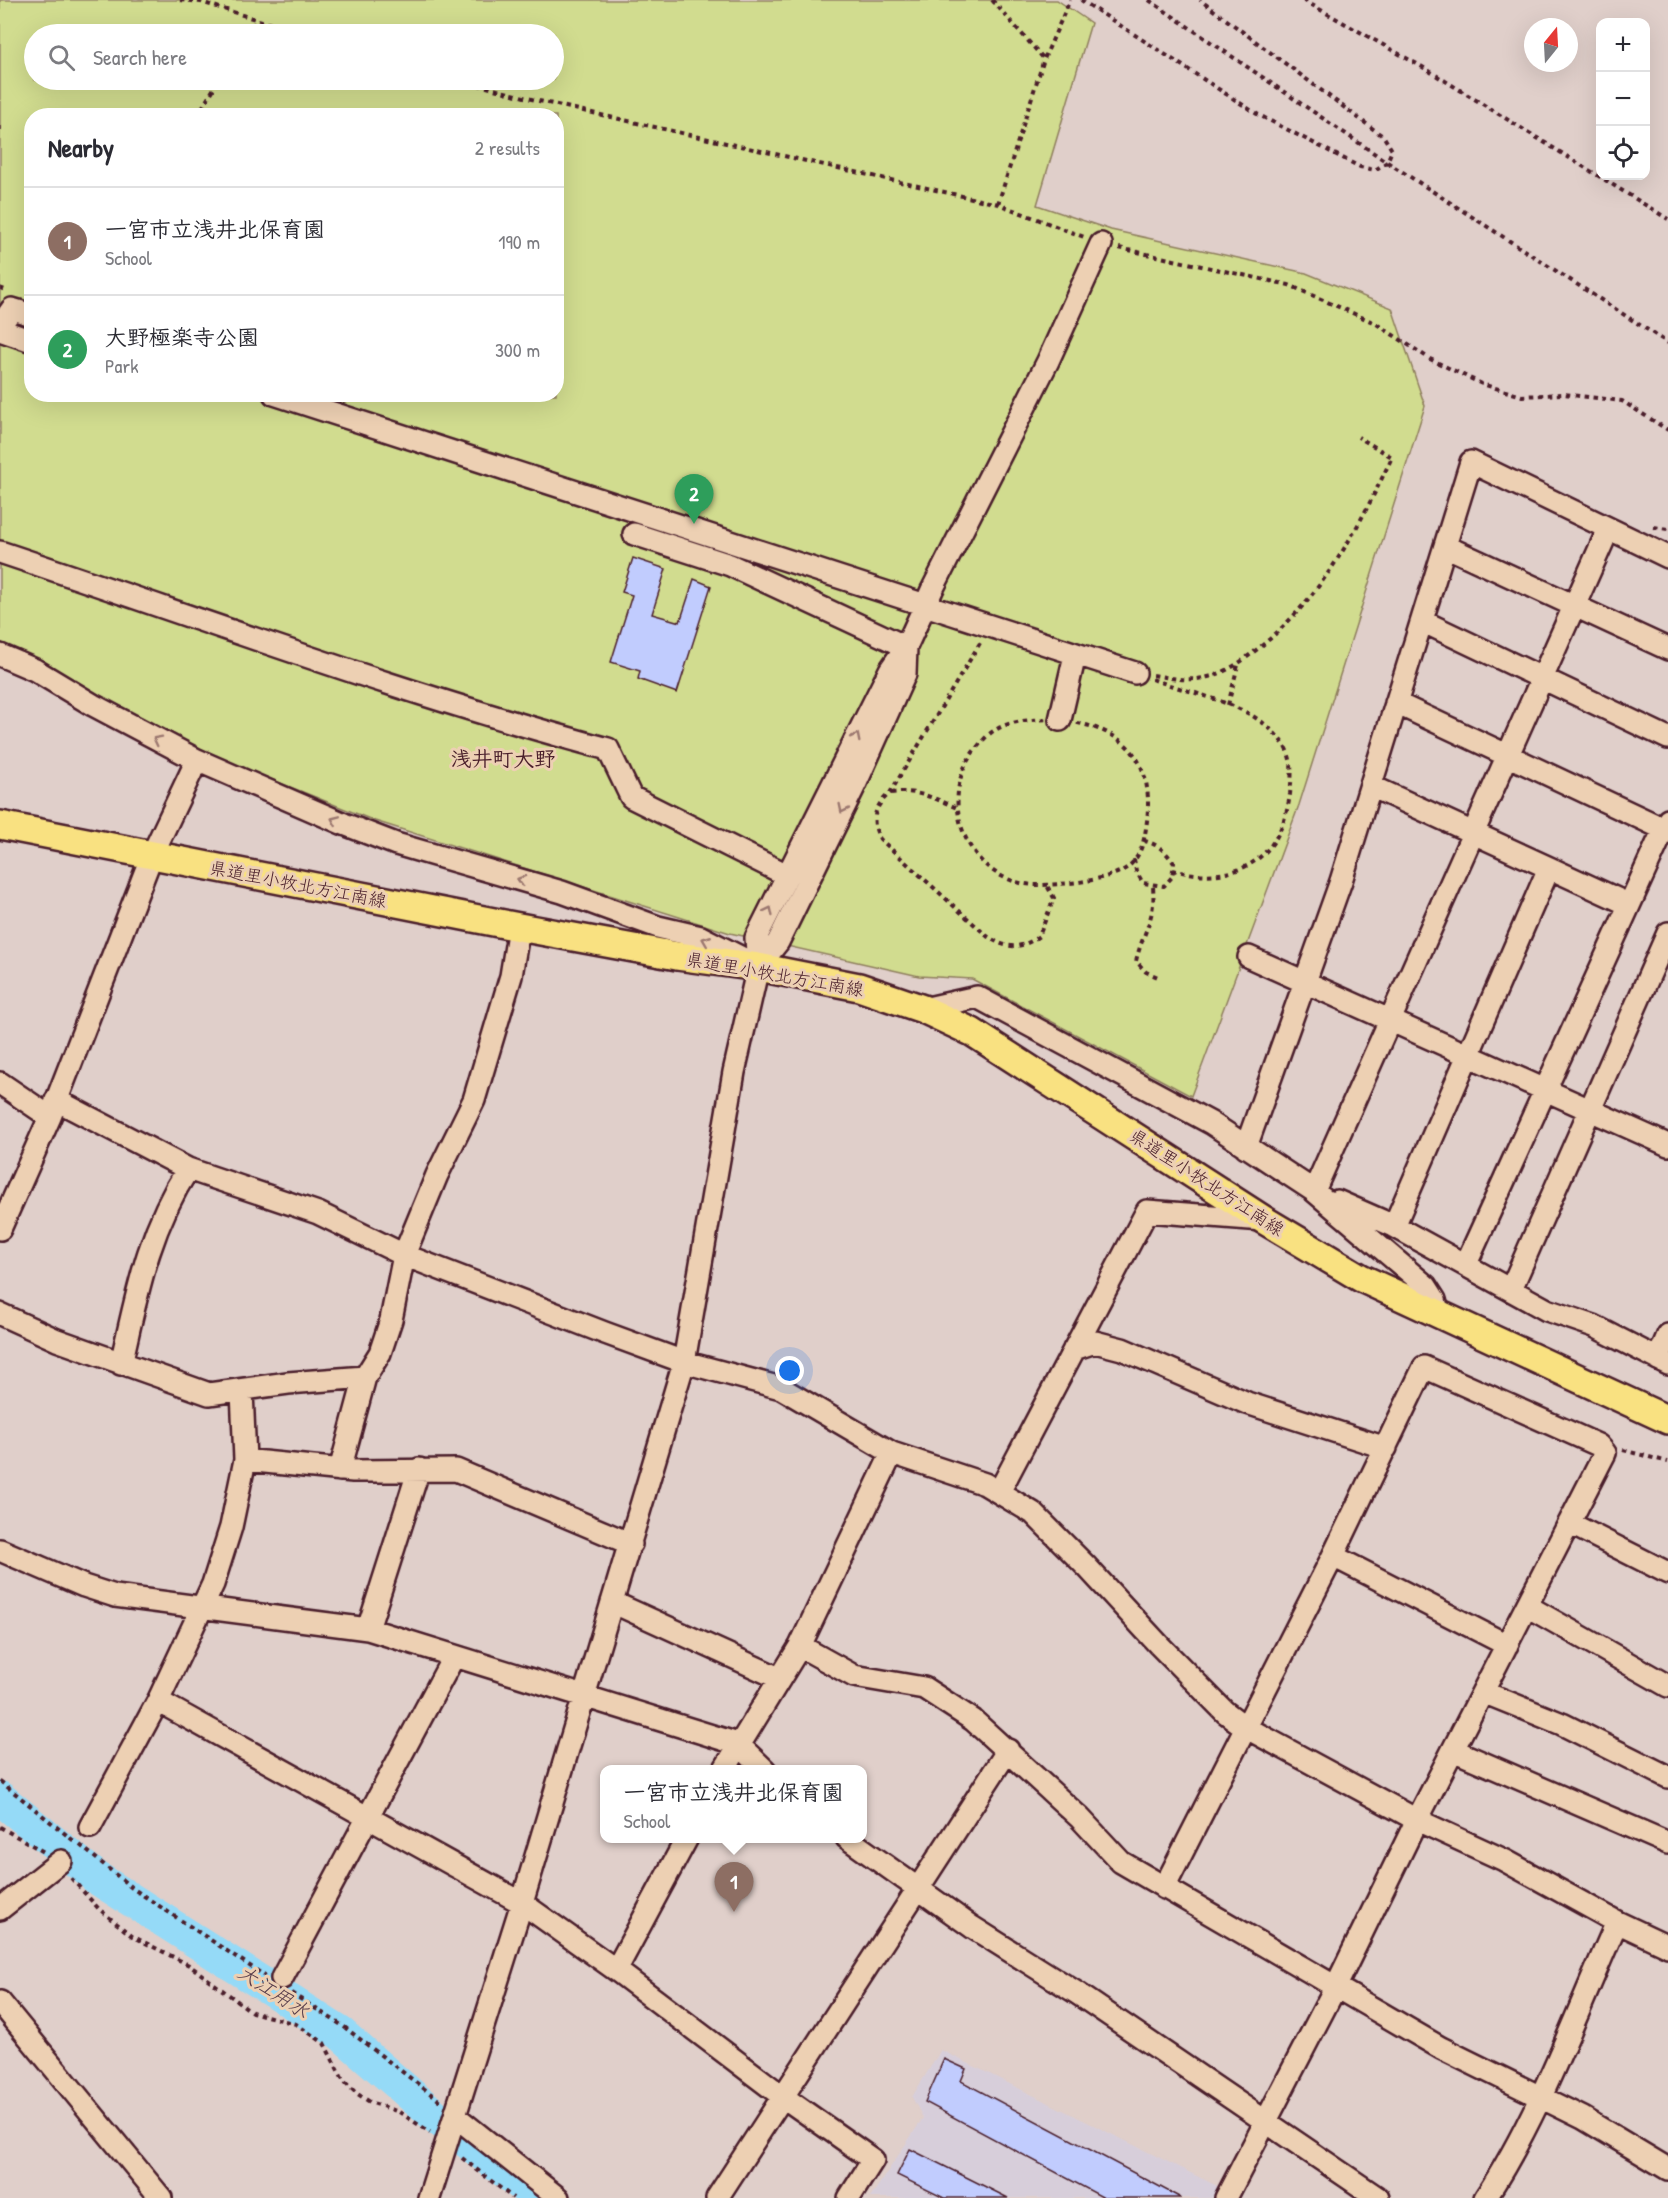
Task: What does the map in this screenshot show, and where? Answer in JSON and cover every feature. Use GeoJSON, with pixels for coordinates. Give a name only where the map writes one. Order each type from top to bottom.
{"type":"FeatureCollection","features":[{"type":"Feature","properties":{"kind":"main road","name":"県道里小牧北方江南線"},"geometry":{"type":"LineString","coordinates":[[0,825],[519,927],[676,956],[758,967],[859,987],[924,1009],[999,1048],[1264,1220],[1361,1278],[1668,1420]]}},
{"type":"Feature","properties":{"kind":"street"},"geometry":{"type":"LineString","coordinates":[[429,2198],[522,1903],[582,1695],[631,1544],[684,1362],[734,1071],[758,967],[756,938],[890,670],[906,647],[1048,362],[1101,244]]}},
{"type":"Feature","properties":{"kind":"street"},"geometry":{"type":"LineString","coordinates":[[24,313],[12,309],[0,328],[24,338]]}},
{"type":"Feature","properties":{"kind":"street"},"geometry":{"type":"LineString","coordinates":[[299,402],[1134,673]]}},
{"type":"Feature","properties":{"kind":"street"},"geometry":{"type":"LineString","coordinates":[[1246,1147],[1341,881],[1471,462],[1668,557]]}},
{"type":"Feature","properties":{"kind":"street"},"geometry":{"type":"LineString","coordinates":[[1314,1191],[1608,530]]}},
{"type":"Feature","properties":{"kind":"street"},"geometry":{"type":"LineString","coordinates":[[634,534],[730,565],[906,647]]}},
{"type":"Feature","properties":{"kind":"street"},"geometry":{"type":"LineString","coordinates":[[1445,546],[1668,649]]}},
{"type":"Feature","properties":{"kind":"street"},"geometry":{"type":"LineString","coordinates":[[0,552],[361,673],[549,733],[608,749],[631,797],[787,875]]}},
{"type":"Feature","properties":{"kind":"street"},"geometry":{"type":"LineString","coordinates":[[1422,621],[1668,738]]}},
{"type":"Feature","properties":{"kind":"street"},"geometry":{"type":"LineString","coordinates":[[758,967],[778,942],[856,783],[905,674],[906,647]]}},
{"type":"Feature","properties":{"kind":"street"},"geometry":{"type":"LineString","coordinates":[[0,655],[35,670],[93,705],[197,760],[344,824],[396,844],[562,892],[658,927],[700,938],[758,967]]}},
{"type":"Feature","properties":{"kind":"street"},"geometry":{"type":"LineString","coordinates":[[1060,720],[1075,655]]}},
{"type":"Feature","properties":{"kind":"street"},"geometry":{"type":"LineString","coordinates":[[1396,703],[1666,825],[1628,904],[1466,1264]]}},
{"type":"Feature","properties":{"kind":"street"},"geometry":{"type":"LineString","coordinates":[[0,1229],[53,1108],[152,855],[197,760]]}},
{"type":"Feature","properties":{"kind":"street"},"geometry":{"type":"LineString","coordinates":[[1371,786],[1628,904]]}},
{"type":"Feature","properties":{"kind":"street"},"geometry":{"type":"LineString","coordinates":[[1394,1226],[1549,868]]}},
{"type":"Feature","properties":{"kind":"street"},"geometry":{"type":"LineString","coordinates":[[340,1470],[366,1377],[380,1353],[392,1320],[404,1254],[437,1175],[474,1100],[511,976],[519,927]]}},
{"type":"Feature","properties":{"kind":"street"},"geometry":{"type":"LineString","coordinates":[[1511,1289],[1668,933]]}},
{"type":"Feature","properties":{"kind":"street"},"geometry":{"type":"LineString","coordinates":[[1249,957],[1668,1145]]}},
{"type":"Feature","properties":{"kind":"street"},"geometry":{"type":"LineString","coordinates":[[924,1009],[977,997],[1211,1123],[1314,1191],[1426,1286],[1435,1300],[1439,1315]]}},
{"type":"Feature","properties":{"kind":"street"},"geometry":{"type":"LineString","coordinates":[[0,1083],[188,1169],[318,1213],[404,1254],[684,1362],[782,1388],[892,1453],[985,1484],[1033,1513],[1088,1566],[1159,1645],[1225,1712],[1245,1728],[1417,1821],[1504,1860],[1617,1922],[1668,1946]]}},
{"type":"Feature","properties":{"kind":"street"},"geometry":{"type":"LineString","coordinates":[[121,1364],[143,1268],[155,1228],[168,1199],[188,1169]]}},
{"type":"Feature","properties":{"kind":"street"},"geometry":{"type":"LineString","coordinates":[[1314,1191],[1394,1226],[1547,1310],[1594,1326],[1663,1361],[1668,1335]]}},
{"type":"Feature","properties":{"kind":"street"},"geometry":{"type":"LineString","coordinates":[[999,1492],[1147,1211],[1264,1220]]}},
{"type":"Feature","properties":{"kind":"street"},"geometry":{"type":"LineString","coordinates":[[0,1314],[57,1340],[209,1394],[288,1383],[366,1377]]}},
{"type":"Feature","properties":{"kind":"street"},"geometry":{"type":"LineString","coordinates":[[1074,1349],[1095,1342],[1122,1349],[1246,1403],[1386,1448]]}},
{"type":"Feature","properties":{"kind":"street"},"geometry":{"type":"LineString","coordinates":[[1164,1888],[1333,1556],[1424,1367],[1598,1445],[1605,1453],[1417,1821],[1335,1988],[1226,2198]]}},
{"type":"Feature","properties":{"kind":"street"},"geometry":{"type":"LineString","coordinates":[[90,1827],[158,1701],[213,1584],[231,1527],[245,1460],[242,1391]]}},
{"type":"Feature","properties":{"kind":"street"},"geometry":{"type":"LineString","coordinates":[[727,1765],[800,1646],[892,1453]]}},
{"type":"Feature","properties":{"kind":"street"},"geometry":{"type":"LineString","coordinates":[[245,1460],[340,1470],[456,1470],[631,1544]]}},
{"type":"Feature","properties":{"kind":"street"},"geometry":{"type":"LineString","coordinates":[[368,1629],[419,1469]]}},
{"type":"Feature","properties":{"kind":"street"},"geometry":{"type":"LineString","coordinates":[[1569,1523],[1668,1573]]}},
{"type":"Feature","properties":{"kind":"street"},"geometry":{"type":"LineString","coordinates":[[0,1550],[84,1586],[115,1596],[368,1629],[738,1744],[760,1765]]}},
{"type":"Feature","properties":{"kind":"street"},"geometry":{"type":"LineString","coordinates":[[1333,1556],[1507,1645]]}},
{"type":"Feature","properties":{"kind":"street"},"geometry":{"type":"LineString","coordinates":[[612,1602],[779,1678]]}},
{"type":"Feature","properties":{"kind":"street"},"geometry":{"type":"LineString","coordinates":[[1527,1606],[1668,1686]]}},
{"type":"Feature","properties":{"kind":"street"},"geometry":{"type":"LineString","coordinates":[[800,1646],[854,1676],[924,1688],[973,1720],[1008,1750],[1080,1818],[1121,1862],[1441,2048],[1582,2118],[1668,2169]]}},
{"type":"Feature","properties":{"kind":"street"},"geometry":{"type":"LineString","coordinates":[[280,1983],[454,1656]]}},
{"type":"Feature","properties":{"kind":"street"},"geometry":{"type":"LineString","coordinates":[[1483,1692],[1562,1724],[1668,1777]]}},
{"type":"Feature","properties":{"kind":"street"},"geometry":{"type":"LineString","coordinates":[[158,1701],[368,1820],[522,1903],[616,1970],[782,2096],[873,2160],[849,2198]]}},
{"type":"Feature","properties":{"kind":"street"},"geometry":{"type":"LineString","coordinates":[[717,2198],[1008,1750]]}},
{"type":"Feature","properties":{"kind":"street"},"geometry":{"type":"LineString","coordinates":[[1453,1750],[1668,1843]]}},
{"type":"Feature","properties":{"kind":"street"},"geometry":{"type":"LineString","coordinates":[[616,1970],[685,1843]]}},
{"type":"Feature","properties":{"kind":"street"},"geometry":{"type":"LineString","coordinates":[[853,1843],[1378,2198]]}},
{"type":"Feature","properties":{"kind":"street"},"geometry":{"type":"LineString","coordinates":[[0,1909],[59,1862]]}},
{"type":"Feature","properties":{"kind":"street"},"geometry":{"type":"LineString","coordinates":[[1485,2198],[1505,2169],[1617,1922]]}},
{"type":"Feature","properties":{"kind":"street"},"geometry":{"type":"LineString","coordinates":[[0,2001],[161,2198]]}},
{"type":"Feature","properties":{"kind":"street"},"geometry":{"type":"LineString","coordinates":[[451,2129],[558,2198]]}},
{"type":"Feature","properties":{"kind":"path"},"geometry":{"type":"LineString","coordinates":[[180,0],[201,2],[269,24]]}},
{"type":"Feature","properties":{"kind":"path"},"geometry":{"type":"LineString","coordinates":[[992,0],[1044,59]]}},
{"type":"Feature","properties":{"kind":"path"},"geometry":{"type":"LineString","coordinates":[[998,204],[1044,59],[1070,0]]}},
{"type":"Feature","properties":{"kind":"path"},"geometry":{"type":"LineString","coordinates":[[1081,0],[1257,114],[1360,167],[1376,170],[1387,162],[1392,150],[1384,137],[1200,0]]}},
{"type":"Feature","properties":{"kind":"path"},"geometry":{"type":"LineString","coordinates":[[1149,0],[1387,162],[1668,343]]}},
{"type":"Feature","properties":{"kind":"path"},"geometry":{"type":"LineString","coordinates":[[1304,0],[1426,69],[1668,219]]}},
{"type":"Feature","properties":{"kind":"path"},"geometry":{"type":"LineString","coordinates":[[253,24],[256,20]]}},
{"type":"Feature","properties":{"kind":"path"},"geometry":{"type":"LineString","coordinates":[[201,108],[213,90]]}},
{"type":"Feature","properties":{"kind":"path"},"geometry":{"type":"LineString","coordinates":[[500,90],[998,204],[1101,244],[1289,285],[1375,323],[1430,359],[1482,384],[1522,396],[1563,394],[1622,401],[1668,430]]}},
{"type":"Feature","properties":{"kind":"path"},"geometry":{"type":"LineString","coordinates":[[1134,673],[1191,680],[1208,677],[1238,664],[1299,611],[1323,582],[1392,457],[1358,437]]}},
{"type":"Feature","properties":{"kind":"path"},"geometry":{"type":"LineString","coordinates":[[989,627],[890,794],[881,801],[874,813],[874,828],[880,839],[987,936],[1001,945],[1016,947],[1039,936],[1054,898],[1046,884]]}},
{"type":"Feature","properties":{"kind":"path"},"geometry":{"type":"LineString","coordinates":[[1228,705],[1238,664]]}},
{"type":"Feature","properties":{"kind":"path"},"geometry":{"type":"LineString","coordinates":[[1134,673],[1228,705],[1253,717],[1281,740],[1292,767],[1285,817],[1277,838],[1258,860],[1234,873],[1190,874],[1173,870]]}},
{"type":"Feature","properties":{"kind":"path"},"geometry":{"type":"LineString","coordinates":[[1060,720],[1106,733],[1128,747],[1141,763],[1149,794],[1145,841],[1129,866],[1107,877],[1034,885],[1004,878],[987,865],[970,846],[957,817],[957,808],[956,796],[964,765],[980,744],[997,728],[1027,721],[1060,720]]}},
{"type":"Feature","properties":{"kind":"path"},"geometry":{"type":"LineString","coordinates":[[890,794],[912,792],[935,798],[957,808]]}},
{"type":"Feature","properties":{"kind":"path"},"geometry":{"type":"LineString","coordinates":[[1134,859],[1136,871],[1143,883],[1164,886],[1172,877],[1174,863],[1166,852],[1156,844],[1145,841]]}},
{"type":"Feature","properties":{"kind":"path"},"geometry":{"type":"LineString","coordinates":[[1153,886],[1154,904],[1151,923],[1143,936],[1136,961],[1146,972],[1158,977]]}},
{"type":"Feature","properties":{"kind":"path"},"geometry":{"type":"LineString","coordinates":[[1605,1453],[1623,1449],[1668,1462]]}},
{"type":"Feature","properties":{"kind":"path"},"geometry":{"type":"LineString","coordinates":[[0,1781],[132,1888],[343,2026],[451,2129],[513,2198]]}},
{"type":"Feature","properties":{"kind":"path"},"geometry":{"type":"LineString","coordinates":[[0,1827],[59,1862],[99,1909],[132,1936],[189,1965],[252,2012],[296,2024],[324,2043],[343,2080],[356,2093],[419,2122],[451,2129]]}},
{"type":"Feature","properties":{"kind":"shaded area"},"geometry":{"type":"Polygon","coordinates":[[[941,2050],[1219,2187],[1213,2198],[870,2198],[923,2118],[912,2097],[941,2050]]]}},
{"type":"Feature","properties":{"kind":"green space"},"geometry":{"type":"Polygon","coordinates":[[[0,0],[1057,0],[1091,23],[1037,205],[1111,230],[1306,273],[1392,308],[1425,406],[1299,805],[1191,1096],[972,979],[919,976],[730,933],[375,821],[203,752],[0,642],[0,0]]]}},
{"type":"Feature","properties":{"kind":"building"},"geometry":{"type":"Polygon","coordinates":[[[633,558],[666,569],[652,614],[680,622],[694,579],[711,586],[677,693],[638,679],[640,671],[611,662],[632,595],[622,592],[633,558]]]}},
{"type":"Feature","properties":{"kind":"building"},"geometry":{"type":"Polygon","coordinates":[[[944,2059],[966,2069],[961,2081],[1181,2198],[1104,2198],[925,2102],[944,2059]]]}},
{"type":"Feature","properties":{"kind":"building"},"geometry":{"type":"Polygon","coordinates":[[[910,2149],[1008,2198],[944,2198],[897,2175],[910,2149]]]}},
{"type":"Feature","properties":{"kind":"waterway","name":"大江用水"},"geometry":{"type":"LineString","coordinates":[[0,1798],[97,1878],[340,2033],[441,2121],[539,2198]]}},
{"type":"Feature","properties":{"kind":"place","name":"大野極楽寺公園"},"geometry":{"type":"Point","coordinates":[694,524]}},
{"type":"Feature","properties":{"kind":"place","name":"一宮市立浅井北保育園"},"geometry":{"type":"Point","coordinates":[734,1912]}},
{"type":"Feature","properties":{"kind":"district","name":"浅井町大野"},"geometry":{"type":"Point","coordinates":[503,758]}}]}
